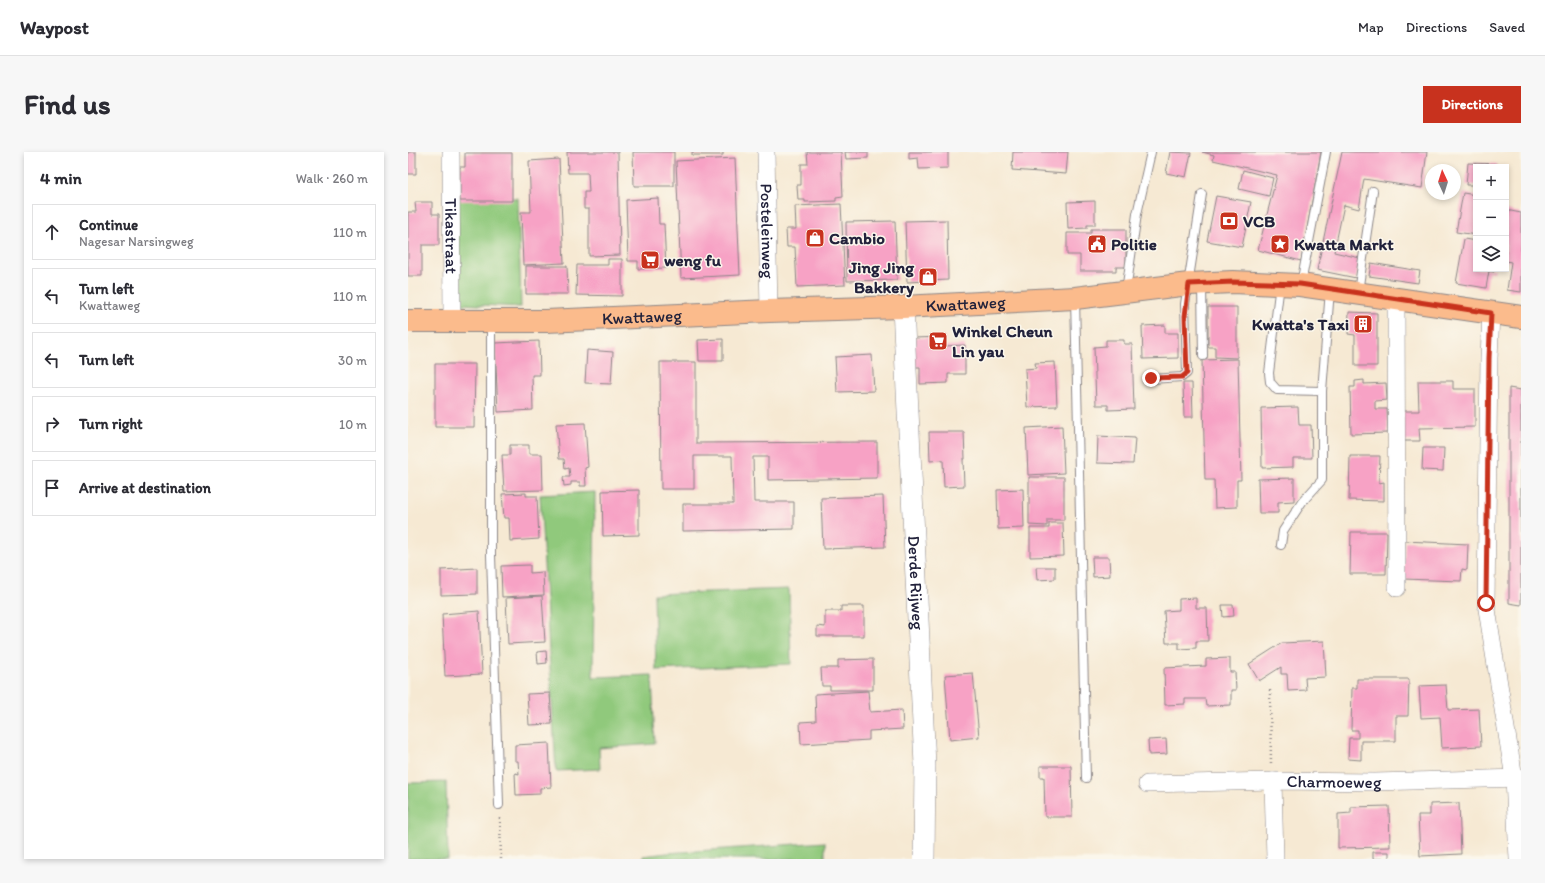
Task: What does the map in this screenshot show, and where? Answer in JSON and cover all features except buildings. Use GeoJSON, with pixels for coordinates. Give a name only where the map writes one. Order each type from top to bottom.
{"type":"FeatureCollection","features":[{"type":"Feature","properties":{"kind":"main road","name":"Kwattaweg"},"geometry":{"type":"LineString","coordinates":[[408,321],[546,321],[769,311],[903,307],[1075,298],[1195,283],[1233,282],[1290,284],[1521,317]]}},
{"type":"Feature","properties":{"kind":"street","name":"Tikastraat"},"geometry":{"type":"LineString","coordinates":[[451,152],[452,320]]}},
{"type":"Feature","properties":{"kind":"street","name":"Posteleinweg"},"geometry":{"type":"LineString","coordinates":[[766,152],[769,311]]}},
{"type":"Feature","properties":{"kind":"street"},"geometry":{"type":"LineString","coordinates":[[1396,300],[1397,588]]}},
{"type":"Feature","properties":{"kind":"street","name":"Derde Rijweg"},"geometry":{"type":"LineString","coordinates":[[903,307],[925,765],[924,859]]}},
{"type":"Feature","properties":{"kind":"street"},"geometry":{"type":"LineString","coordinates":[[1491,313],[1489,358],[1486,603],[1517,778],[1518,859]]}},
{"type":"Feature","properties":{"kind":"street","name":"Charmoeweg"},"geometry":{"type":"LineString","coordinates":[[1147,784],[1273,781],[1375,782],[1517,778]]}},
{"type":"Feature","properties":{"kind":"street"},"geometry":{"type":"LineString","coordinates":[[1273,781],[1275,859]]}},
{"type":"Feature","properties":{"kind":"lane"},"geometry":{"type":"LineString","coordinates":[[1126,292],[1137,214],[1151,152]]}},
{"type":"Feature","properties":{"kind":"lane"},"geometry":{"type":"LineString","coordinates":[[1322,391],[1277,390],[1270,382],[1269,373],[1290,284],[1326,152]]}},
{"type":"Feature","properties":{"kind":"lane"},"geometry":{"type":"LineString","coordinates":[[1357,293],[1373,192]]}},
{"type":"Feature","properties":{"kind":"lane"},"geometry":{"type":"LineString","coordinates":[[1202,194],[1195,283],[1203,356]]}},
{"type":"Feature","properties":{"kind":"lane"},"geometry":{"type":"LineString","coordinates":[[1151,378],[1182,377],[1187,373],[1185,316],[1195,283]]}},
{"type":"Feature","properties":{"kind":"lane"},"geometry":{"type":"LineString","coordinates":[[1281,545],[1283,531],[1302,502],[1322,480],[1322,391],[1330,289]]}},
{"type":"Feature","properties":{"kind":"lane"},"geometry":{"type":"LineString","coordinates":[[1075,298],[1086,778]]}},
{"type":"Feature","properties":{"kind":"lane"},"geometry":{"type":"LineString","coordinates":[[491,320],[491,555],[499,805]]}},
{"type":"Feature","properties":{"kind":"path"},"geometry":{"type":"LineString","coordinates":[[1270,690],[1273,781]]}},
{"type":"Feature","properties":{"kind":"path"},"geometry":{"type":"LineString","coordinates":[[499,805],[501,859]]}},
{"type":"Feature","properties":{"kind":"green space"},"geometry":{"type":"Polygon","coordinates":[[[457,198],[518,198],[521,307],[460,304],[457,198]]]}},
{"type":"Feature","properties":{"kind":"green space"},"geometry":{"type":"Polygon","coordinates":[[[595,492],[593,677],[652,675],[655,744],[599,748],[600,769],[556,771],[540,495],[595,492]]]}},
{"type":"Feature","properties":{"kind":"green space"},"geometry":{"type":"Polygon","coordinates":[[[789,589],[791,664],[656,670],[654,594],[789,589]]]}},
{"type":"Feature","properties":{"kind":"green space"},"geometry":{"type":"Polygon","coordinates":[[[446,782],[448,859],[408,859],[408,783],[446,782]]]}},
{"type":"Feature","properties":{"kind":"green space"},"geometry":{"type":"Polygon","coordinates":[[[825,842],[825,859],[643,859],[643,856],[667,853],[825,842]]]}},
{"type":"Feature","properties":{"kind":"place","name":"VCB"},"geometry":{"type":"Point","coordinates":[1229,221]}},
{"type":"Feature","properties":{"kind":"place","name":"Cambio"},"geometry":{"type":"Point","coordinates":[815,238]}},
{"type":"Feature","properties":{"kind":"place","name":"Politie"},"geometry":{"type":"Point","coordinates":[1097,244]}},
{"type":"Feature","properties":{"kind":"place","name":"Kwatta Markt"},"geometry":{"type":"Point","coordinates":[1280,244]}},
{"type":"Feature","properties":{"kind":"place","name":"weng fu"},"geometry":{"type":"Point","coordinates":[650,260]}},
{"type":"Feature","properties":{"kind":"place","name":"Jing Jing Bakkery"},"geometry":{"type":"Point","coordinates":[928,277]}},
{"type":"Feature","properties":{"kind":"place","name":"Kwatta's Taxi"},"geometry":{"type":"Point","coordinates":[1363,324]}},
{"type":"Feature","properties":{"kind":"place","name":"Winkel Cheun Lin yau"},"geometry":{"type":"Point","coordinates":[938,341]}},
{"type":"Feature","properties":{"kind":"route"},"geometry":{"type":"LineString","coordinates":[[1151,378],[1186,376],[1185,316],[1189,284],[1233,282],[1300,284],[1396,300],[1491,313],[1489,358],[1486,603]]}}]}
